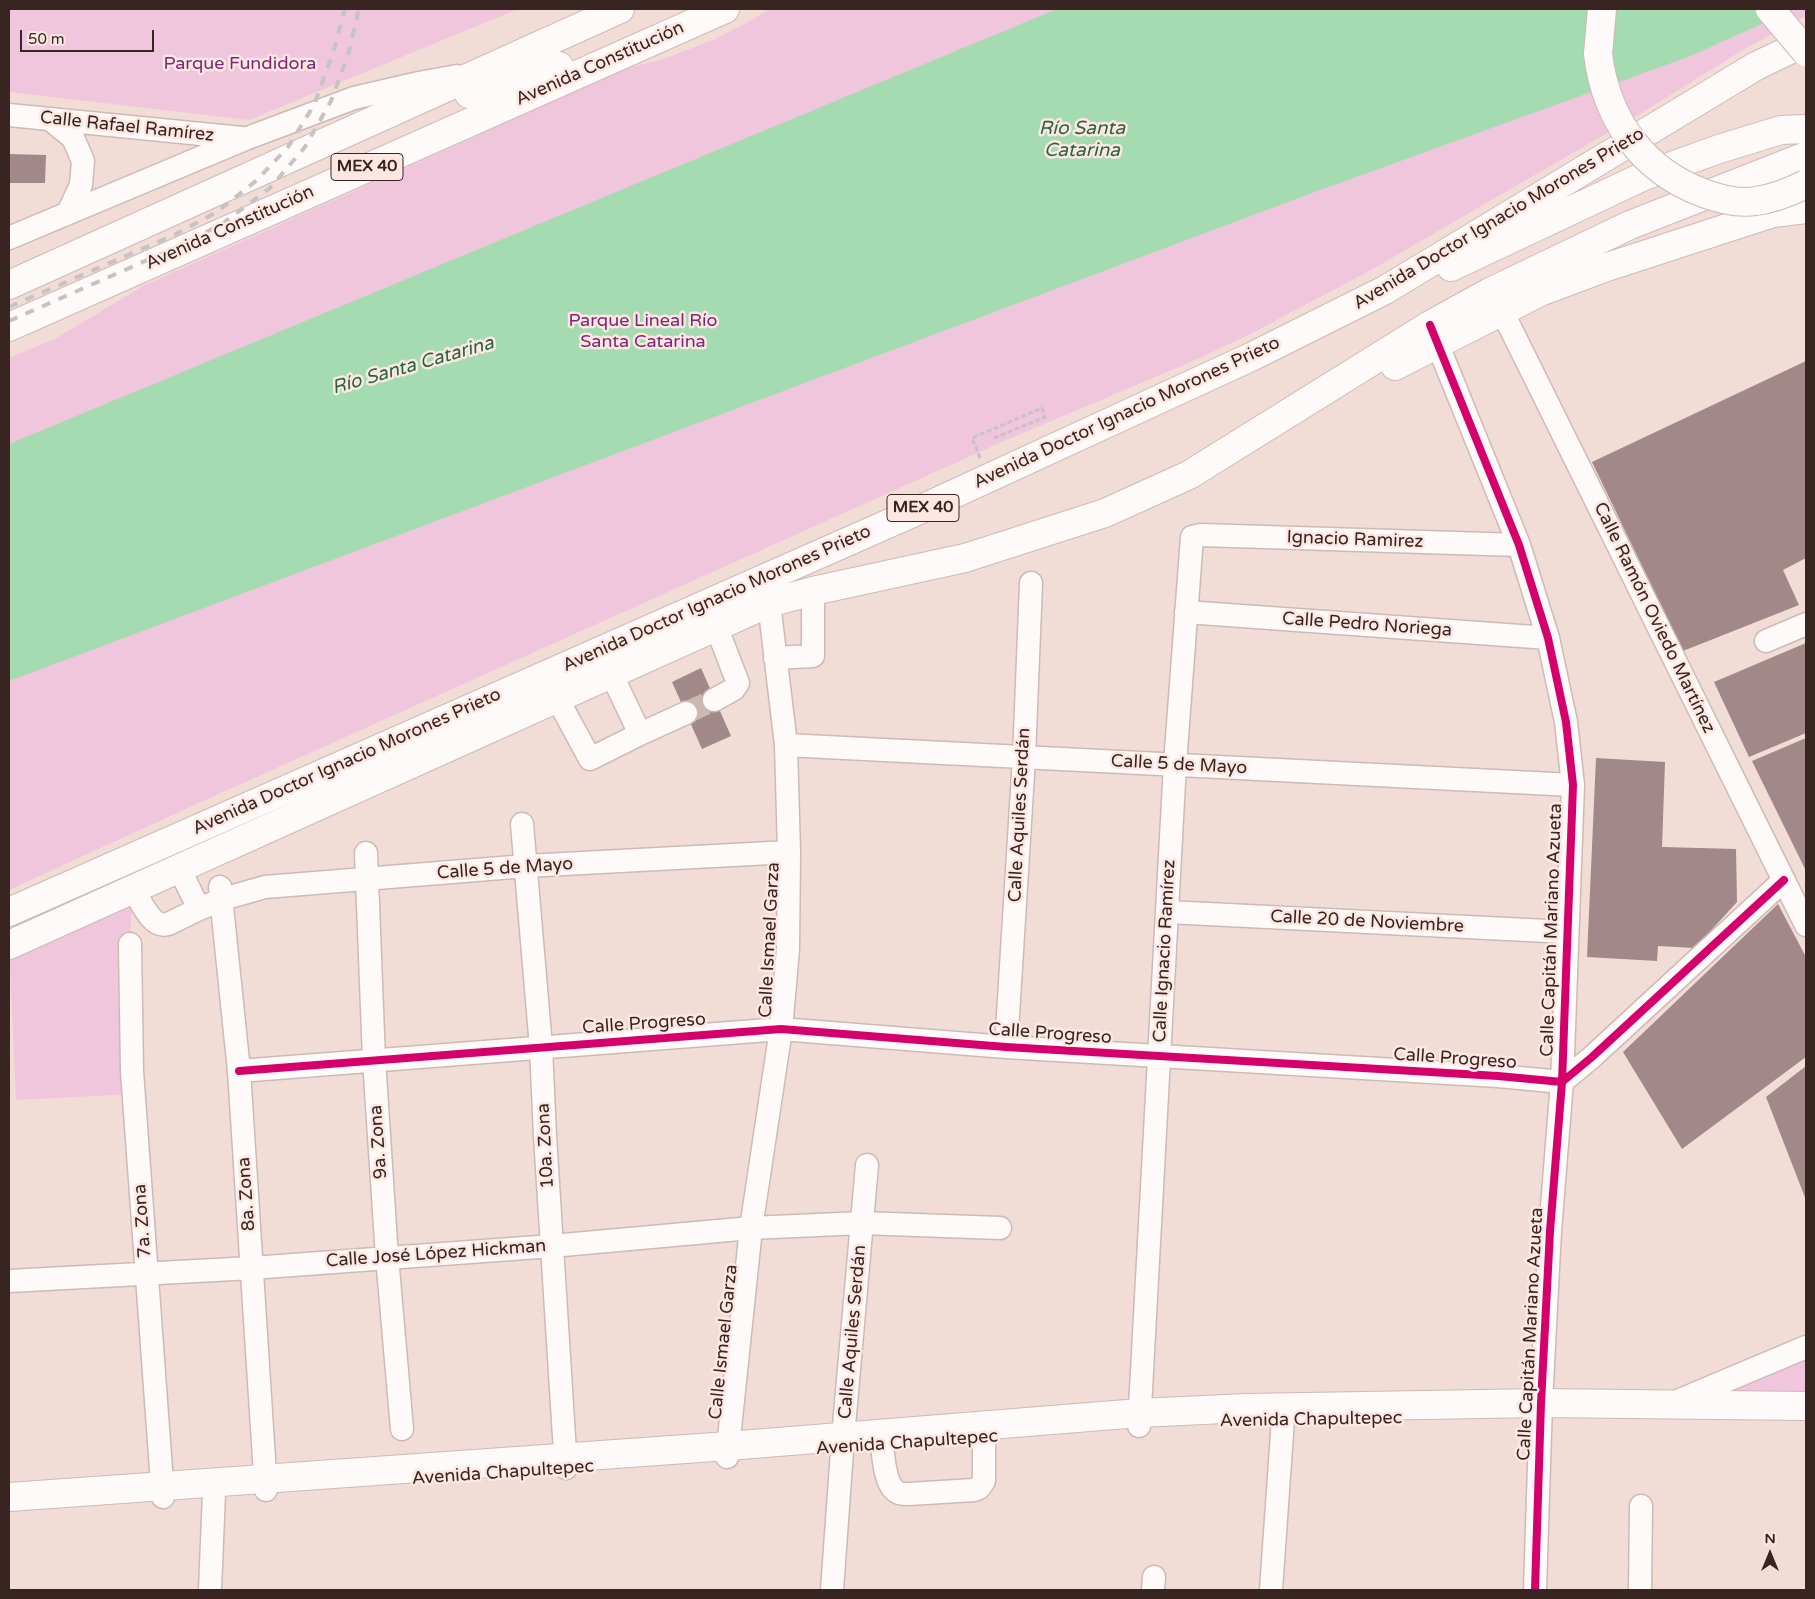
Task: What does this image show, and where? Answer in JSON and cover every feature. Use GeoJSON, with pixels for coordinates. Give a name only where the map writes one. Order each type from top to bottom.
{"type":"FeatureCollection","features":[{"type":"Feature","properties":{"kind":"main road","name":"MEX 40"},"geometry":{"type":"LineString","coordinates":[[9,285],[620,9]]}},
{"type":"Feature","properties":{"kind":"main road","name":"Avenida Constitución"},"geometry":{"type":"LineString","coordinates":[[9,327],[726,9]]}},
{"type":"Feature","properties":{"kind":"main road"},"geometry":{"type":"LineString","coordinates":[[1602,9],[1598,54],[1604,88],[1614,114],[1624,131],[1637,148],[1649,159],[1672,178],[1694,190],[1722,200],[1755,202],[1806,184]]}},
{"type":"Feature","properties":{"kind":"main road"},"geometry":{"type":"LineString","coordinates":[[1770,9],[1806,52]]}},
{"type":"Feature","properties":{"kind":"main road"},"geometry":{"type":"LineString","coordinates":[[352,131],[690,25]]}},
{"type":"Feature","properties":{"kind":"main road","name":"Avenida Doctor Ignacio Morones Prieto"},"geometry":{"type":"LineString","coordinates":[[9,912],[918,511],[1253,356],[1386,290],[1756,66],[1806,42]]}},
{"type":"Feature","properties":{"kind":"main road"},"geometry":{"type":"LineString","coordinates":[[1386,290],[1460,264],[1644,176],[1718,149],[1793,130]]}},
{"type":"Feature","properties":{"kind":"main road"},"geometry":{"type":"LineString","coordinates":[[1434,334],[1490,292],[1630,226],[1806,156]]}},
{"type":"Feature","properties":{"kind":"main road"},"geometry":{"type":"LineString","coordinates":[[1434,334],[1502,311],[1540,292],[1607,267],[1773,213],[1806,209]]}},
{"type":"Feature","properties":{"kind":"main road","name":"Avenida Doctor Ignacio Morones Prieto"},"geometry":{"type":"LineString","coordinates":[[9,945],[769,603],[813,591],[965,558],[1105,513],[1189,474],[1323,391],[1372,379],[1434,334]]}},
{"type":"Feature","properties":{"kind":"main road"},"geometry":{"type":"LineString","coordinates":[[813,591],[918,511]]}},
{"type":"Feature","properties":{"kind":"main road"},"geometry":{"type":"LineString","coordinates":[[1662,1411],[1806,1406]]}},
{"type":"Feature","properties":{"kind":"main road","name":"Avenida Chapultepec"},"geometry":{"type":"LineString","coordinates":[[9,1508],[163,1491],[214,1493],[265,1484],[843,1443],[1139,1419],[1283,1413],[1540,1410],[1662,1411],[1806,1419]]}},
{"type":"Feature","properties":{"kind":"main road"},"geometry":{"type":"LineString","coordinates":[[9,1497],[163,1491],[265,1484]]}},
{"type":"Feature","properties":{"kind":"street"},"geometry":{"type":"LineString","coordinates":[[9,238],[245,139],[354,98],[419,82],[483,72]]}},
{"type":"Feature","properties":{"kind":"street","name":"Calle Rafael Ramírez"},"geometry":{"type":"LineString","coordinates":[[9,115],[245,139]]}},
{"type":"Feature","properties":{"kind":"street"},"geometry":{"type":"LineString","coordinates":[[51,120],[73,138],[83,161],[81,185],[68,213]]}},
{"type":"Feature","properties":{"kind":"street","name":"Calle Ramón Oviedo Martínez"},"geometry":{"type":"LineString","coordinates":[[1502,311],[1784,880],[1803,911]]}},
{"type":"Feature","properties":{"kind":"street","name":"Calle Capitán Mariano Azueta"},"geometry":{"type":"LineString","coordinates":[[1434,334],[1518,546],[1548,638],[1566,722],[1573,785],[1562,1082],[1550,1231],[1540,1410],[1534,1590]]}},
{"type":"Feature","properties":{"kind":"street","name":"Ignacio Ramirez"},"geometry":{"type":"LineString","coordinates":[[1192,537],[1201,534],[1518,546]]}},
{"type":"Feature","properties":{"kind":"street","name":"Calle Ignacio Ramírez"},"geometry":{"type":"LineString","coordinates":[[1139,1419],[1175,764],[1192,537]]}},
{"type":"Feature","properties":{"kind":"street","name":"Calle Aquiles Serdán"},"geometry":{"type":"LineString","coordinates":[[1006,1047],[1024,758],[1031,583]]}},
{"type":"Feature","properties":{"kind":"street"},"geometry":{"type":"LineString","coordinates":[[775,658],[813,656],[813,591]]}},
{"type":"Feature","properties":{"kind":"street","name":"Calle Ismael Garza"},"geometry":{"type":"LineString","coordinates":[[728,1451],[751,1228],[781,1029],[788,949],[789,852],[786,745],[769,603]]}},
{"type":"Feature","properties":{"kind":"street","name":"Calle Pedro Noriega"},"geometry":{"type":"LineString","coordinates":[[1186,612],[1548,638]]}},
{"type":"Feature","properties":{"kind":"street"},"geometry":{"type":"LineString","coordinates":[[1766,641],[1806,624]]}},
{"type":"Feature","properties":{"kind":"street"},"geometry":{"type":"LineString","coordinates":[[714,700],[734,689],[738,683],[716,626]]}},
{"type":"Feature","properties":{"kind":"street"},"geometry":{"type":"LineString","coordinates":[[611,673],[640,734]]}},
{"type":"Feature","properties":{"kind":"street"},"geometry":{"type":"LineString","coordinates":[[557,698],[590,759],[686,713]]}},
{"type":"Feature","properties":{"kind":"street","name":"Calle 5 de Mayo"},"geometry":{"type":"LineString","coordinates":[[786,745],[1573,785]]}},
{"type":"Feature","properties":{"kind":"street","name":"10a. Zona"},"geometry":{"type":"LineString","coordinates":[[522,824],[541,1047],[566,1462]]}},
{"type":"Feature","properties":{"kind":"street","name":"Calle 5 de Mayo"},"geometry":{"type":"LineString","coordinates":[[133,889],[154,922],[163,925],[199,908],[222,893],[265,887],[526,866],[789,852]]}},
{"type":"Feature","properties":{"kind":"street","name":"9a. Zona"},"geometry":{"type":"LineString","coordinates":[[366,853],[374,1060],[386,1258],[402,1429]]}},
{"type":"Feature","properties":{"kind":"street"},"geometry":{"type":"LineString","coordinates":[[179,868],[199,908]]}},
{"type":"Feature","properties":{"kind":"street"},"geometry":{"type":"LineString","coordinates":[[1562,1082],[1784,880]]}},
{"type":"Feature","properties":{"kind":"street","name":"8a. Zona"},"geometry":{"type":"LineString","coordinates":[[222,893],[238,1071],[265,1484]]}},
{"type":"Feature","properties":{"kind":"street","name":"Calle 20 de Noviembre"},"geometry":{"type":"LineString","coordinates":[[1168,912],[1567,932]]}},
{"type":"Feature","properties":{"kind":"street","name":"7a. Zona"},"geometry":{"type":"LineString","coordinates":[[130,944],[132,1071],[163,1491]]}},
{"type":"Feature","properties":{"kind":"street","name":"Calle Progreso"},"geometry":{"type":"LineString","coordinates":[[238,1071],[781,1029],[1006,1047],[1562,1082]]}},
{"type":"Feature","properties":{"kind":"street","name":"Calle Aquiles Serdán"},"geometry":{"type":"LineString","coordinates":[[832,1590],[867,1165]]}},
{"type":"Feature","properties":{"kind":"street","name":"Calle José López Hickman"},"geometry":{"type":"LineString","coordinates":[[9,1281],[252,1268],[552,1246],[751,1228],[862,1224],[1000,1228]]}},
{"type":"Feature","properties":{"kind":"street"},"geometry":{"type":"LineString","coordinates":[[1662,1411],[1806,1347]]}},
{"type":"Feature","properties":{"kind":"street"},"geometry":{"type":"LineString","coordinates":[[1271,1590],[1283,1413]]}},
{"type":"Feature","properties":{"kind":"street"},"geometry":{"type":"LineString","coordinates":[[881,1440],[887,1479],[891,1488],[898,1493],[974,1490],[979,1488],[984,1481],[984,1431]]}},
{"type":"Feature","properties":{"kind":"street"},"geometry":{"type":"LineString","coordinates":[[210,1590],[214,1493]]}},
{"type":"Feature","properties":{"kind":"street"},"geometry":{"type":"LineString","coordinates":[[1640,1590],[1641,1506]]}},
{"type":"Feature","properties":{"kind":"path"},"geometry":{"type":"LineString","coordinates":[[972,438],[1042,408],[1045,417],[994,438]]}},
{"type":"Feature","properties":{"kind":"green space","name":"Parque Fundidora"},"geometry":{"type":"Polygon","coordinates":[[[9,9],[518,9],[249,120],[9,92],[9,9]]]}},
{"type":"Feature","properties":{"kind":"green space","name":"Parque Lineal Río Santa Catarina"},"geometry":{"type":"Polygon","coordinates":[[[770,9],[1806,9],[1806,16],[1746,48],[1635,117],[1371,270],[1256,331],[1200,358],[1004,441],[9,890],[9,358],[55,339],[143,286],[477,136],[541,104],[625,69],[667,58],[715,39],[770,9]]]}},
{"type":"Feature","properties":{"kind":"green space"},"geometry":{"type":"Polygon","coordinates":[[[133,889],[130,944],[134,1094],[16,1100],[9,945],[133,889]]]}},
{"type":"Feature","properties":{"kind":"green space"},"geometry":{"type":"Polygon","coordinates":[[[1806,1347],[1806,1406],[1704,1390],[1806,1347]]]}},
{"type":"Feature","properties":{"kind":"water","name":"Río Santa Catarina"},"geometry":{"type":"Polygon","coordinates":[[[1057,9],[1795,9],[1688,57],[1312,193],[9,681],[9,444],[1057,9]]]}},
{"type":"Feature","properties":{"kind":"building"},"geometry":{"type":"Polygon","coordinates":[[[9,154],[46,155],[45,183],[9,183],[9,154]]]}},
{"type":"Feature","properties":{"kind":"building"},"geometry":{"type":"Polygon","coordinates":[[[1806,361],[1806,558],[1783,570],[1799,605],[1683,651],[1592,462],[1806,361]]]}},
{"type":"Feature","properties":{"kind":"building"},"geometry":{"type":"Polygon","coordinates":[[[1806,643],[1806,733],[1749,757],[1714,682],[1806,643]]]}},
{"type":"Feature","properties":{"kind":"building"},"geometry":{"type":"Polygon","coordinates":[[[701,668],[731,736],[702,749],[672,682],[701,668]]]}},
{"type":"Feature","properties":{"kind":"building"},"geometry":{"type":"Polygon","coordinates":[[[1806,738],[1806,871],[1752,761],[1806,738]]]}},
{"type":"Feature","properties":{"kind":"building"},"geometry":{"type":"Polygon","coordinates":[[[1596,758],[1665,762],[1662,847],[1736,849],[1737,902],[1695,948],[1658,946],[1657,961],[1587,957],[1596,758]]]}},
{"type":"Feature","properties":{"kind":"building"},"geometry":{"type":"Polygon","coordinates":[[[1778,904],[1806,957],[1806,1057],[1682,1149],[1623,1052],[1778,904]]]}},
{"type":"Feature","properties":{"kind":"building"},"geometry":{"type":"Polygon","coordinates":[[[1806,1066],[1806,1200],[1766,1097],[1806,1066]]]}},
{"type":"Feature","properties":{"kind":"tunnel"},"geometry":{"type":"LineString","coordinates":[[686,713],[714,700]]}},
{"type":"Feature","properties":{"kind":"railway"},"geometry":{"type":"LineString","coordinates":[[9,307],[174,235],[217,212],[257,180],[288,147],[314,105],[333,53],[345,9]]}},
{"type":"Feature","properties":{"kind":"railway"},"geometry":{"type":"LineString","coordinates":[[9,321],[177,247],[222,224],[270,188],[305,147],[331,101],[348,55],[359,9]]}},
{"type":"Feature","properties":{"kind":"cycle path"},"geometry":{"type":"LineString","coordinates":[[1430,325],[1519,545],[1548,638],[1566,722],[1573,785],[1562,1082],[1550,1231],[1541,1403],[1535,1590]]}},
{"type":"Feature","properties":{"kind":"cycle path"},"geometry":{"type":"LineString","coordinates":[[239,1071],[781,1029],[1006,1047],[1498,1076],[1562,1082],[1592,1057],[1784,880]]}}]}
